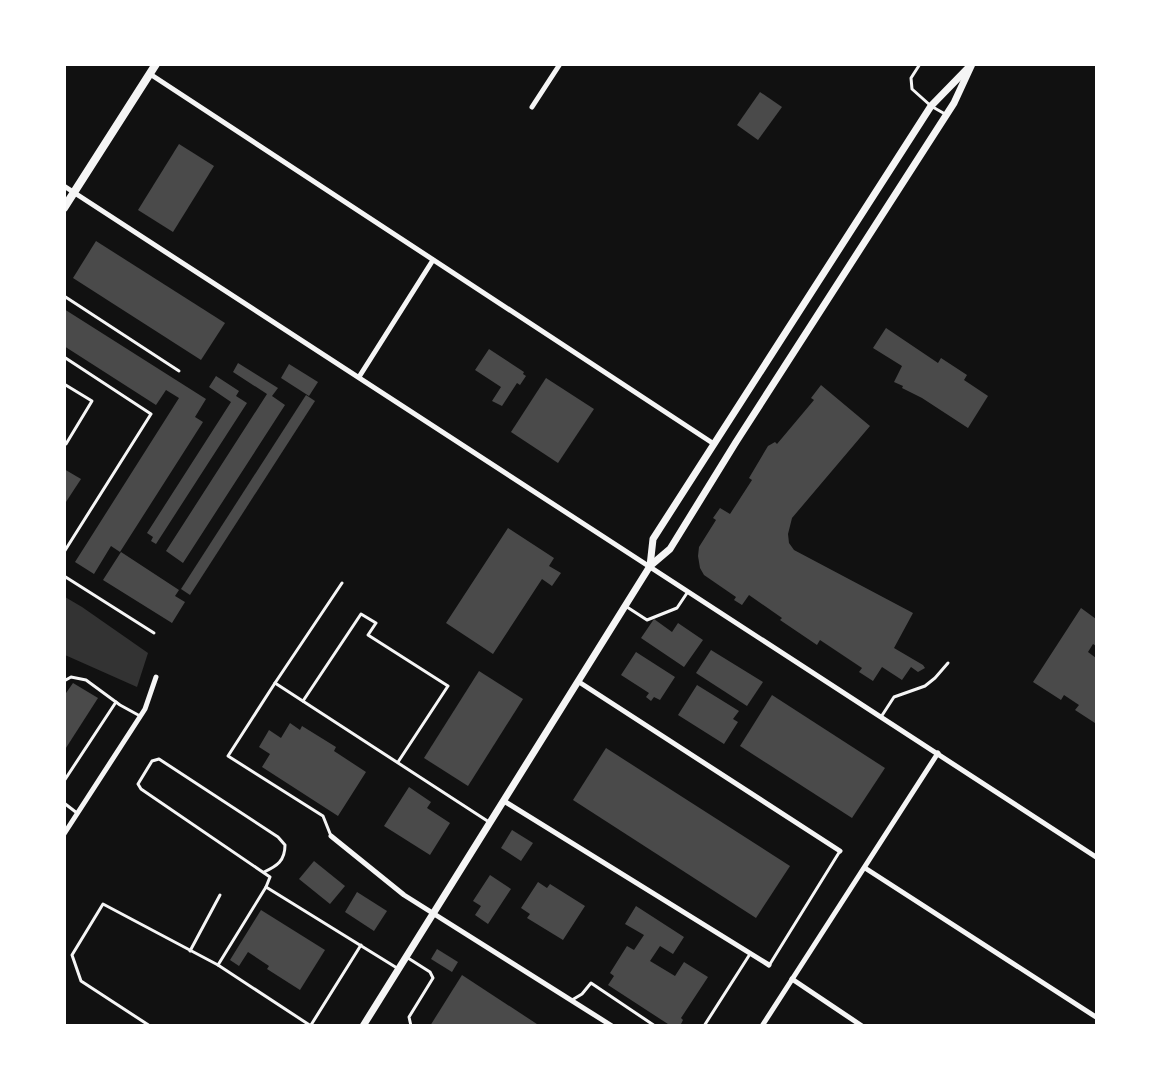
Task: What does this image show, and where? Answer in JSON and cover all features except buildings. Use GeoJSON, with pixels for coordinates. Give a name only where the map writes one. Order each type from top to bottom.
{"type":"FeatureCollection","features":[{"type":"Feature","properties":{"kind":"main road"},"geometry":{"type":"LineString","coordinates":[[64,208],[156,64]]}},
{"type":"Feature","properties":{"kind":"street"},"geometry":{"type":"LineString","coordinates":[[532,107],[560,64]]}},
{"type":"Feature","properties":{"kind":"street"},"geometry":{"type":"LineString","coordinates":[[650,567],[653,539],[931,106],[972,64]]}},
{"type":"Feature","properties":{"kind":"street"},"geometry":{"type":"LineString","coordinates":[[363,1026],[625,606],[650,567],[670,549],[736,442],[947,114],[972,64]]}},
{"type":"Feature","properties":{"kind":"street"},"geometry":{"type":"LineString","coordinates":[[150,74],[714,444]]}},
{"type":"Feature","properties":{"kind":"street"},"geometry":{"type":"LineString","coordinates":[[64,186],[1096,857]]}},
{"type":"Feature","properties":{"kind":"street"},"geometry":{"type":"LineString","coordinates":[[359,377],[433,260]]}},
{"type":"Feature","properties":{"kind":"street"},"geometry":{"type":"LineString","coordinates":[[64,834],[145,709],[156,677]]}},
{"type":"Feature","properties":{"kind":"street"},"geometry":{"type":"LineString","coordinates":[[579,682],[840,852]]}},
{"type":"Feature","properties":{"kind":"street"},"geometry":{"type":"LineString","coordinates":[[762,1026],[938,753]]}},
{"type":"Feature","properties":{"kind":"street"},"geometry":{"type":"LineString","coordinates":[[504,801],[769,965]]}},
{"type":"Feature","properties":{"kind":"street"},"geometry":{"type":"LineString","coordinates":[[331,836],[404,895],[612,1026]]}},
{"type":"Feature","properties":{"kind":"street"},"geometry":{"type":"LineString","coordinates":[[865,867],[1096,1017]]}},
{"type":"Feature","properties":{"kind":"street"},"geometry":{"type":"LineString","coordinates":[[792,979],[862,1026]]}},
{"type":"Feature","properties":{"kind":"lane"},"geometry":{"type":"LineString","coordinates":[[920,64],[911,78],[915,94],[947,114]]}},
{"type":"Feature","properties":{"kind":"lane"},"geometry":{"type":"LineString","coordinates":[[64,296],[179,370]]}},
{"type":"Feature","properties":{"kind":"lane"},"geometry":{"type":"LineString","coordinates":[[64,357],[151,414],[64,552]]}},
{"type":"Feature","properties":{"kind":"lane"},"geometry":{"type":"LineString","coordinates":[[64,384],[92,401],[66,444]]}},
{"type":"Feature","properties":{"kind":"lane"},"geometry":{"type":"LineString","coordinates":[[64,576],[154,633]]}},
{"type":"Feature","properties":{"kind":"lane"},"geometry":{"type":"LineString","coordinates":[[331,836],[323,816],[228,756],[342,583]]}},
{"type":"Feature","properties":{"kind":"lane"},"geometry":{"type":"LineString","coordinates":[[625,606],[647,620],[677,608],[688,591]]}},
{"type":"Feature","properties":{"kind":"lane"},"geometry":{"type":"LineString","coordinates":[[303,701],[361,614],[376,623],[368,635],[448,686],[398,762]]}},
{"type":"Feature","properties":{"kind":"lane"},"geometry":{"type":"LineString","coordinates":[[881,717],[894,697],[925,686],[948,663]]}},
{"type":"Feature","properties":{"kind":"lane"},"geometry":{"type":"LineString","coordinates":[[64,681],[71,677],[86,680],[140,716]]}},
{"type":"Feature","properties":{"kind":"lane"},"geometry":{"type":"LineString","coordinates":[[275,683],[490,823]]}},
{"type":"Feature","properties":{"kind":"lane"},"geometry":{"type":"LineString","coordinates":[[64,781],[116,702]]}},
{"type":"Feature","properties":{"kind":"lane"},"geometry":{"type":"LineString","coordinates":[[218,965],[270,877],[141,789],[138,784],[152,761],[159,759],[278,837],[285,845],[285,854],[274,867],[264,872]]}},
{"type":"Feature","properties":{"kind":"lane"},"geometry":{"type":"LineString","coordinates":[[64,802],[77,814]]}},
{"type":"Feature","properties":{"kind":"lane"},"geometry":{"type":"LineString","coordinates":[[769,965],[840,852]]}},
{"type":"Feature","properties":{"kind":"lane"},"geometry":{"type":"LineString","coordinates":[[266,887],[398,969]]}},
{"type":"Feature","properties":{"kind":"lane"},"geometry":{"type":"LineString","coordinates":[[190,951],[220,895]]}},
{"type":"Feature","properties":{"kind":"lane"},"geometry":{"type":"LineString","coordinates":[[150,1026],[81,981],[72,955],[103,904],[218,965],[311,1025],[361,945]]}},
{"type":"Feature","properties":{"kind":"lane"},"geometry":{"type":"LineString","coordinates":[[704,1026],[750,954]]}},
{"type":"Feature","properties":{"kind":"lane"},"geometry":{"type":"LineString","coordinates":[[406,957],[430,972],[433,978],[409,1017],[411,1026]]}},
{"type":"Feature","properties":{"kind":"lane"},"geometry":{"type":"LineString","coordinates":[[572,1000],[582,994],[591,983],[656,1026]]}},
{"type":"Feature","properties":{"kind":"shaded area"},"geometry":{"type":"Polygon","coordinates":[[[65,597],[148,653],[137,687],[65,655],[65,597]]]}}]}
